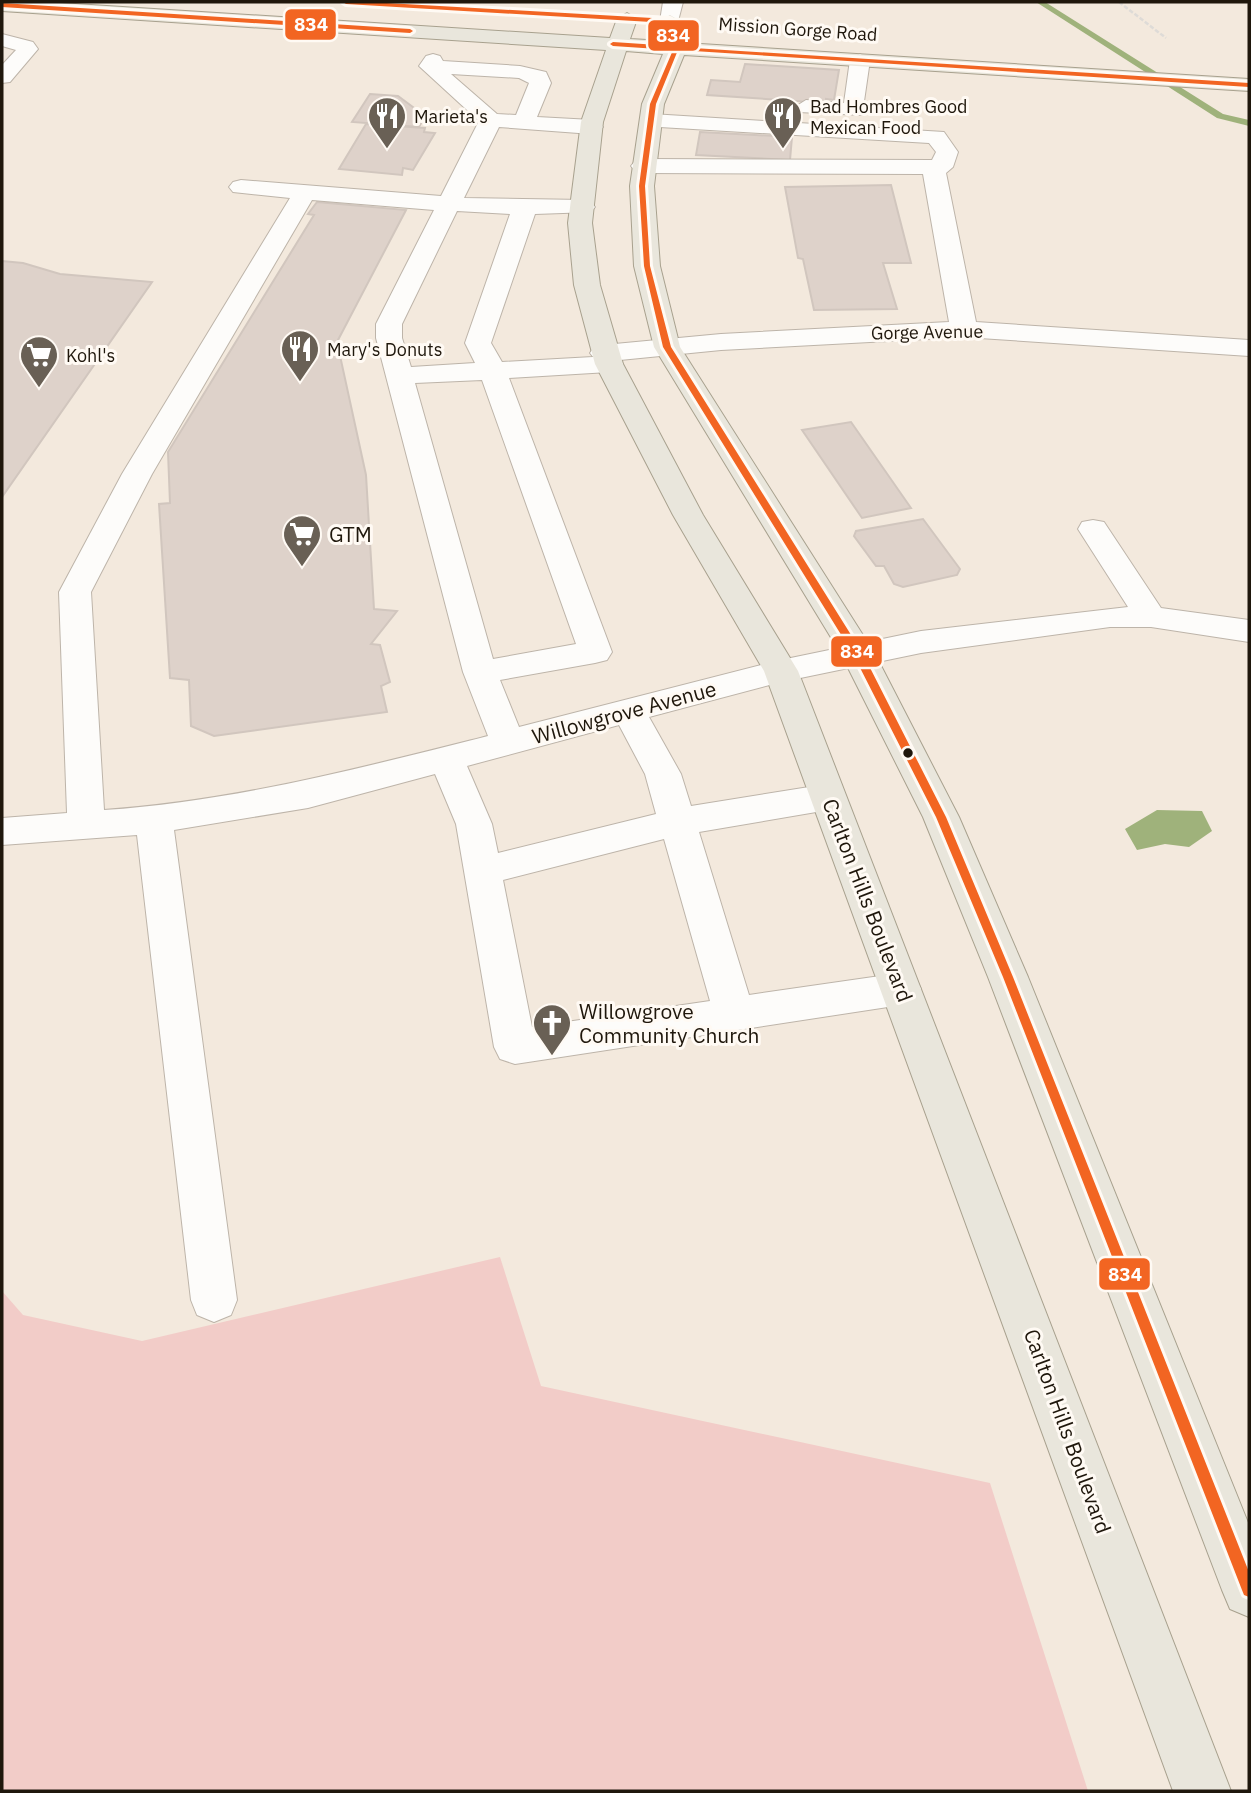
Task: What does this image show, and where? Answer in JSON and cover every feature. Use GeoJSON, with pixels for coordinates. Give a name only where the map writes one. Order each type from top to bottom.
{"type":"FeatureCollection","features":[{"type":"Feature","properties":{"kind":"main road","name":"Mission Gorge Road"},"geometry":{"type":"LineString","coordinates":[[346,2],[627,19],[671,11],[691,22]]}},
{"type":"Feature","properties":{"kind":"main road","name":"Mission Gorge Road"},"geometry":{"type":"LineString","coordinates":[[2,5],[1240,84]]}},
{"type":"Feature","properties":{"kind":"main road"},"geometry":{"type":"LineString","coordinates":[[671,11],[676,48],[656,97],[643,166],[643,223],[647,266],[667,347],[858,654],[941,817],[1003,965],[1249,1590]]}},
{"type":"Feature","properties":{"kind":"main road","name":"Carlton Hills Boulevard"},"geometry":{"type":"LineString","coordinates":[[627,19],[592,127],[580,223],[587,285],[607,358],[688,515],[781,671],[1202,1791]]}},
{"type":"Feature","properties":{"kind":"street"},"geometry":{"type":"LineString","coordinates":[[430,66],[447,33]]}},
{"type":"Feature","properties":{"kind":"street"},"geometry":{"type":"LineString","coordinates":[[2,40],[26,46],[28,49],[2,76]]}},
{"type":"Feature","properties":{"kind":"street"},"geometry":{"type":"LineString","coordinates":[[787,106],[854,110],[860,60]]}},
{"type":"Feature","properties":{"kind":"street"},"geometry":{"type":"LineString","coordinates":[[430,66],[491,120],[592,127]]}},
{"type":"Feature","properties":{"kind":"street"},"geometry":{"type":"LineString","coordinates":[[430,66],[520,72],[538,78],[540,83],[524,122]]}},
{"type":"Feature","properties":{"kind":"street"},"geometry":{"type":"LineString","coordinates":[[656,97],[681,98]]}},
{"type":"Feature","properties":{"kind":"street"},"geometry":{"type":"LineString","coordinates":[[491,120],[389,324],[389,338],[480,672],[508,743]]}},
{"type":"Feature","properties":{"kind":"street"},"geometry":{"type":"LineString","coordinates":[[643,166],[941,167],[947,152],[936,137],[651,121]]}},
{"type":"Feature","properties":{"kind":"street"},"geometry":{"type":"LineString","coordinates":[[933,167],[964,329]]}},
{"type":"Feature","properties":{"kind":"street"},"geometry":{"type":"LineString","coordinates":[[241,187],[449,204],[583,207]]}},
{"type":"Feature","properties":{"kind":"street"},"geometry":{"type":"LineString","coordinates":[[86,825],[75,592],[136,474],[305,192]]}},
{"type":"Feature","properties":{"kind":"street"},"geometry":{"type":"LineString","coordinates":[[480,672],[595,652],[491,369],[478,343],[525,207]]}},
{"type":"Feature","properties":{"kind":"street","name":"Gorge Avenue"},"geometry":{"type":"LineString","coordinates":[[400,376],[607,358],[667,347],[964,329],[1249,348]]}},
{"type":"Feature","properties":{"kind":"street"},"geometry":{"type":"LineString","coordinates":[[1093,529],[1151,617]]}},
{"type":"Feature","properties":{"kind":"street","name":"Willowgrove Avenue"},"geometry":{"type":"LineString","coordinates":[[2,831],[154,820],[308,795],[781,671],[858,654],[1068,621],[1151,617],[1249,631]]}},
{"type":"Feature","properties":{"kind":"street"},"geometry":{"type":"LineString","coordinates":[[628,711],[663,774],[734,1014]]}},
{"type":"Feature","properties":{"kind":"street"},"geometry":{"type":"LineString","coordinates":[[446,759],[474,824],[515,1047],[901,989]]}},
{"type":"Feature","properties":{"kind":"street"},"geometry":{"type":"LineString","coordinates":[[484,871],[677,822],[828,797]]}},
{"type":"Feature","properties":{"kind":"street"},"geometry":{"type":"LineString","coordinates":[[154,820],[214,1300]]}},
{"type":"Feature","properties":{"kind":"path"},"geometry":{"type":"LineString","coordinates":[[1119,2],[1166,38]]}},
{"type":"Feature","properties":{"kind":"shaded area"},"geometry":{"type":"Polygon","coordinates":[[[1157,810],[1202,811],[1212,831],[1189,847],[1165,844],[1137,850],[1125,829],[1157,810]]]}},
{"type":"Feature","properties":{"kind":"shaded area"},"geometry":{"type":"Polygon","coordinates":[[[500,1257],[541,1386],[990,1483],[1088,1791],[2,1791],[2,1291],[23,1315],[142,1341],[500,1257]]]}},
{"type":"Feature","properties":{"kind":"building"},"geometry":{"type":"Polygon","coordinates":[[[745,64],[839,70],[834,100],[826,99],[826,103],[707,95],[711,80],[740,82],[745,64]]]}},
{"type":"Feature","properties":{"kind":"building"},"geometry":{"type":"Polygon","coordinates":[[[370,94],[398,96],[425,116],[419,127],[352,122],[370,94]]]}},
{"type":"Feature","properties":{"kind":"building","name":"Marieta's"},"geometry":{"type":"Polygon","coordinates":[[[366,124],[425,128],[424,132],[435,133],[413,170],[403,168],[402,175],[339,169],[366,124]]]}},
{"type":"Feature","properties":{"kind":"building"},"geometry":{"type":"Polygon","coordinates":[[[700,132],[792,137],[790,160],[696,155],[700,132]]]}},
{"type":"Feature","properties":{"kind":"building"},"geometry":{"type":"Polygon","coordinates":[[[891,185],[911,263],[883,263],[897,309],[814,310],[803,259],[798,258],[785,187],[891,185]]]}},
{"type":"Feature","properties":{"kind":"building"},"geometry":{"type":"Polygon","coordinates":[[[317,202],[406,210],[337,342],[366,475],[374,609],[397,611],[371,644],[380,645],[390,682],[381,686],[387,712],[214,736],[191,726],[189,680],[170,678],[159,504],[170,503],[168,452],[314,215],[308,214],[317,202]]]}},
{"type":"Feature","properties":{"kind":"building","name":"Kohl's"},"geometry":{"type":"Polygon","coordinates":[[[2,261],[23,263],[60,274],[152,282],[2,497],[2,261]]]}},
{"type":"Feature","properties":{"kind":"building"},"geometry":{"type":"Polygon","coordinates":[[[851,422],[911,508],[862,518],[802,430],[851,422]]]}},
{"type":"Feature","properties":{"kind":"building"},"geometry":{"type":"Polygon","coordinates":[[[923,519],[960,569],[957,575],[903,587],[894,584],[884,566],[876,566],[854,536],[856,531],[923,519]]]}},
{"type":"Feature","properties":{"kind":"waterway"},"geometry":{"type":"LineString","coordinates":[[1040,2],[1220,116],[1249,123]]}},
{"type":"Feature","properties":{"kind":"transit line","name":"834"},"geometry":{"type":"LineString","coordinates":[[346,2],[670,21],[676,48],[653,104],[642,186],[647,266],[667,347],[858,654],[941,817],[1008,977],[1249,1590]]}},
{"type":"Feature","properties":{"kind":"transit line","name":"834"},"geometry":{"type":"LineString","coordinates":[[2,5],[410,31]]}},
{"type":"Feature","properties":{"kind":"transit line","name":"834"},"geometry":{"type":"LineString","coordinates":[[613,44],[1249,85]]}},
{"type":"Feature","properties":{"kind":"place","name":"Marieta's"},"geometry":{"type":"Point","coordinates":[387,150]}},
{"type":"Feature","properties":{"kind":"place","name":"Bad Hombres Good Mexican Food"},"geometry":{"type":"Point","coordinates":[783,150]}},
{"type":"Feature","properties":{"kind":"place","name":"Mary's Donuts"},"geometry":{"type":"Point","coordinates":[300,383]}},
{"type":"Feature","properties":{"kind":"place","name":"Kohl's"},"geometry":{"type":"Point","coordinates":[39,389]}},
{"type":"Feature","properties":{"kind":"place","name":"GTM"},"geometry":{"type":"Point","coordinates":[302,568]}},
{"type":"Feature","properties":{"kind":"place","name":"Willowgrove Community Church"},"geometry":{"type":"Point","coordinates":[552,1057]}}]}
